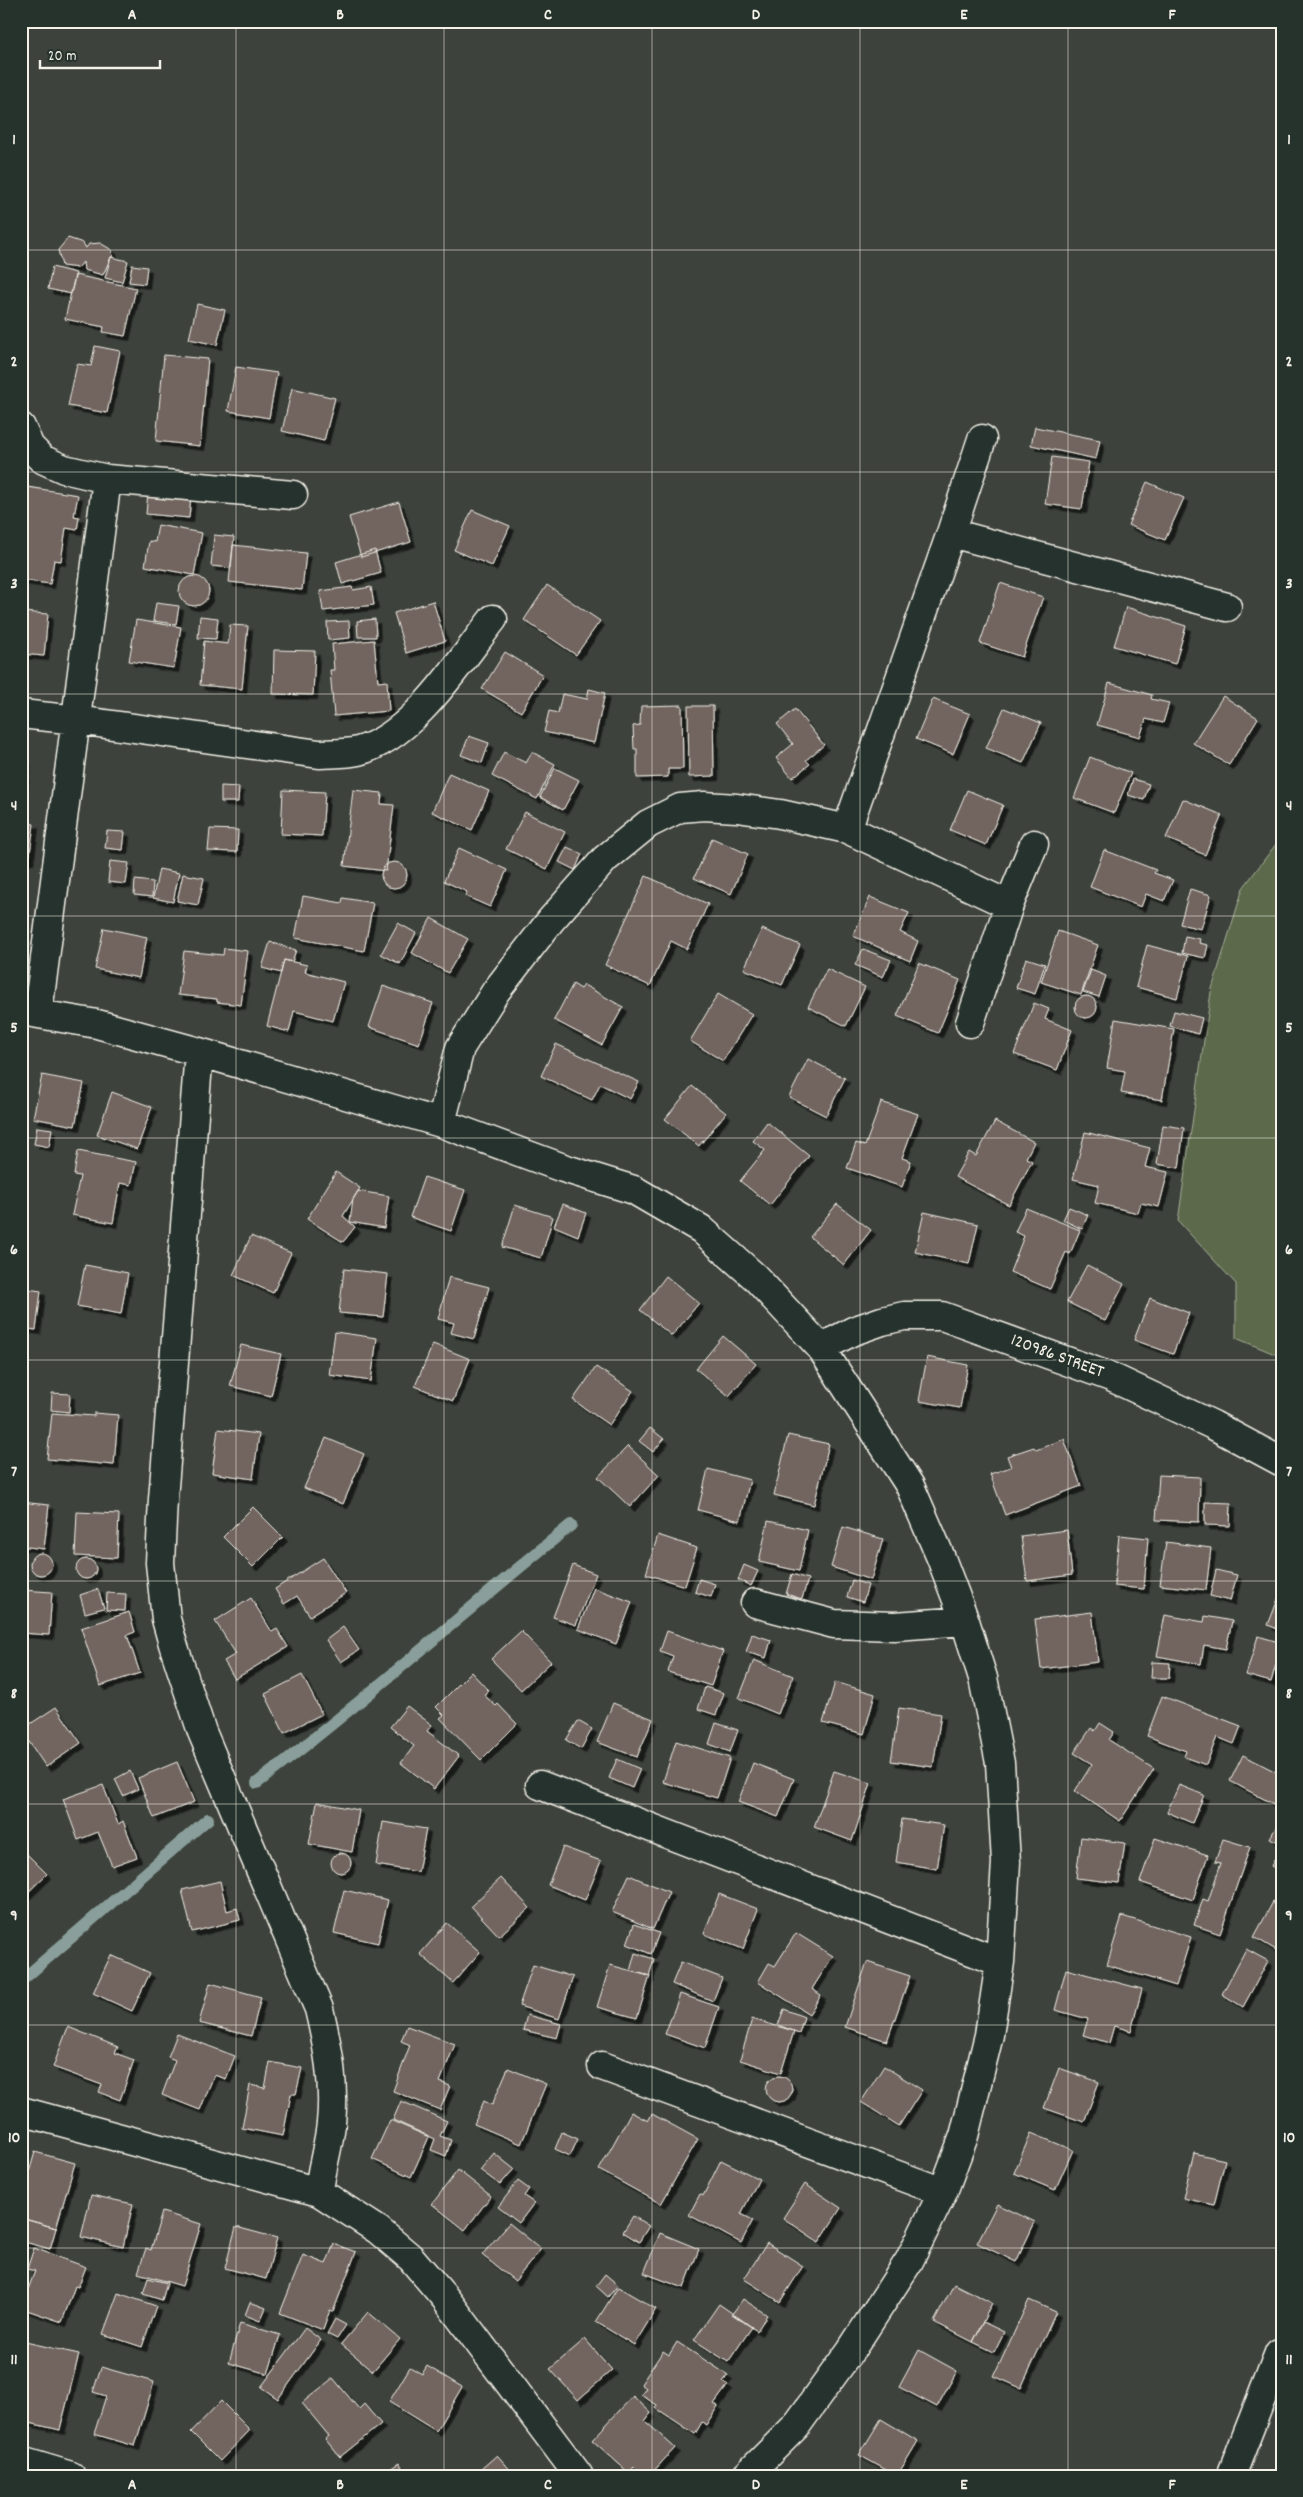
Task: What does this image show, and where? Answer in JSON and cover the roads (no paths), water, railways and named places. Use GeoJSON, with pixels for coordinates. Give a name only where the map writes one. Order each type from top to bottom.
{"type":"FeatureCollection","features":[{"type":"Feature","properties":{"kind":"street"},"geometry":{"type":"LineString","coordinates":[[21,427],[30,447],[42,459],[64,469],[107,479],[293,495]]}},
{"type":"Feature","properties":{"kind":"street"},"geometry":{"type":"LineString","coordinates":[[847,829],[982,439]]}},
{"type":"Feature","properties":{"kind":"street"},"geometry":{"type":"LineString","coordinates":[[107,479],[78,720],[30,1011],[97,1024],[441,1123],[564,1168],[634,1190],[701,1229],[755,1277],[822,1348],[910,1486],[941,1558],[965,1621],[983,1678],[1000,1763],[1006,1862],[1000,1962],[989,2035],[964,2136],[943,2192],[909,2261],[851,2350],[796,2426],[746,2476]]}},
{"type":"Feature","properties":{"kind":"street"},"geometry":{"type":"LineString","coordinates":[[951,533],[1227,607]]}},
{"type":"Feature","properties":{"kind":"street"},"geometry":{"type":"LineString","coordinates":[[21,714],[78,720],[319,754],[358,751],[375,744],[404,726],[424,706],[493,619]]}},
{"type":"Feature","properties":{"kind":"street"},"geometry":{"type":"LineString","coordinates":[[441,1123],[460,1048],[496,991],[551,920],[605,859],[648,824],[680,808],[704,806],[780,814],[847,829],[1008,905]]}},
{"type":"Feature","properties":{"kind":"street"},"geometry":{"type":"LineString","coordinates":[[970,1023],[1008,905],[1034,844]]}},
{"type":"Feature","properties":{"kind":"street"},"geometry":{"type":"LineString","coordinates":[[199,1052],[163,1499],[160,1563],[163,1598],[172,1644],[202,1732],[319,2009],[329,2049],[332,2085],[331,2125],[319,2192]]}},
{"type":"Feature","properties":{"kind":"street","name":"120986 STREET"},"geometry":{"type":"LineString","coordinates":[[822,1348],[852,1331],[882,1321],[904,1316],[942,1316],[1112,1377],[1282,1462]]}},
{"type":"Feature","properties":{"kind":"street"},"geometry":{"type":"LineString","coordinates":[[755,1603],[834,1624],[895,1626],[965,1621]]}},
{"type":"Feature","properties":{"kind":"street"},"geometry":{"type":"LineString","coordinates":[[540,1785],[1000,1962]]}},
{"type":"Feature","properties":{"kind":"street"},"geometry":{"type":"LineString","coordinates":[[602,2066],[943,2192]]}},
{"type":"Feature","properties":{"kind":"street"},"geometry":{"type":"LineString","coordinates":[[21,2110],[319,2192],[378,2230],[411,2258],[446,2299],[579,2476]]}},
{"type":"Feature","properties":{"kind":"street"},"geometry":{"type":"LineString","coordinates":[[1231,2476],[1279,2353]]}},
{"type":"Feature","properties":{"kind":"street"},"geometry":{"type":"LineString","coordinates":[[21,2461],[71,2476]]}},
{"type":"Feature","properties":{"kind":"waterway"},"geometry":{"type":"LineString","coordinates":[[257,1783],[376,1688],[571,1525]]}},
{"type":"Feature","properties":{"kind":"waterway"},"geometry":{"type":"LineString","coordinates":[[21,1981],[208,1819]]}}]}
